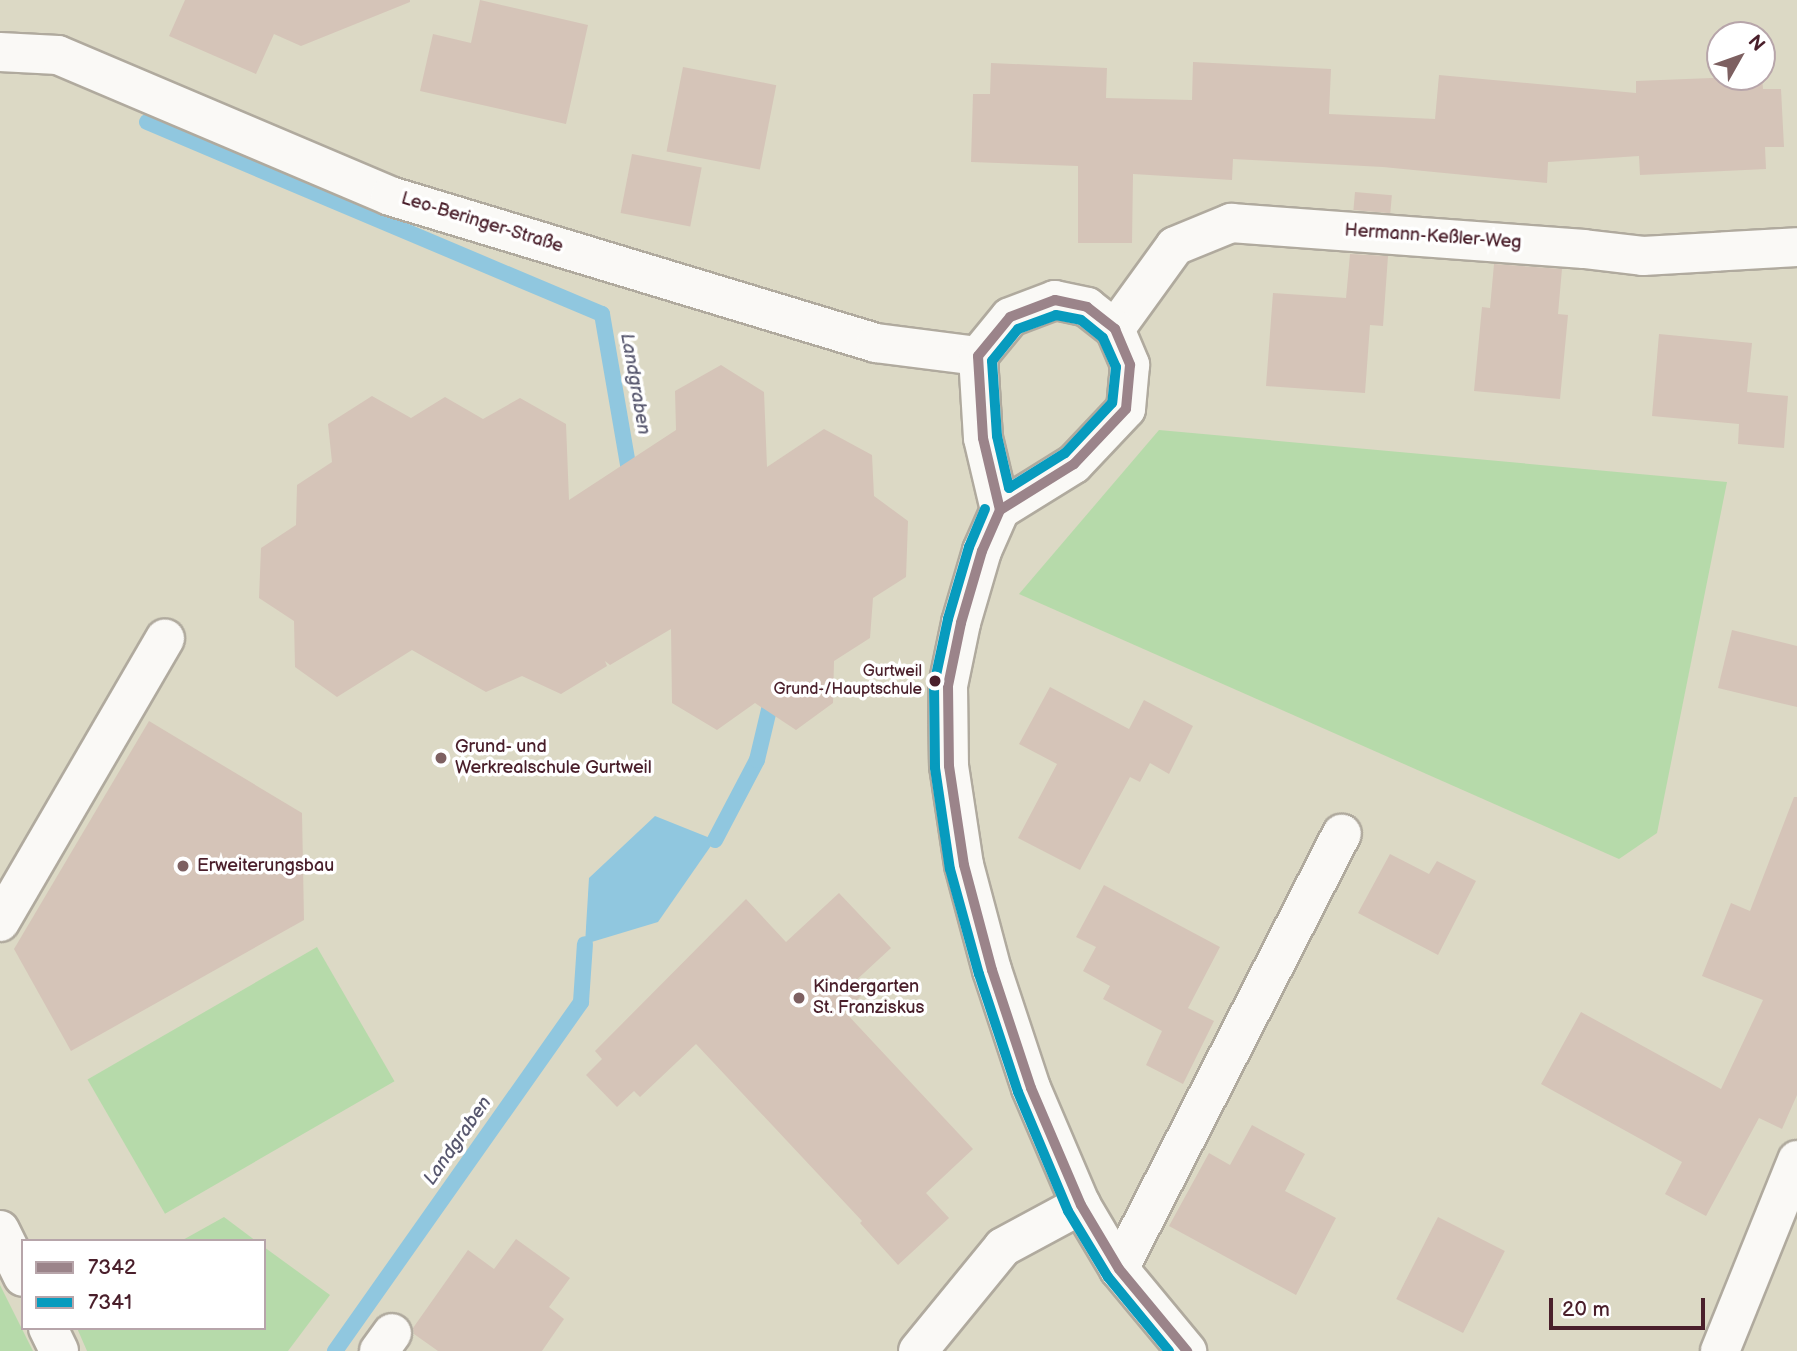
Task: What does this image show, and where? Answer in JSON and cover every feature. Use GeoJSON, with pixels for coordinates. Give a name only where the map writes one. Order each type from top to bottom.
{"type":"FeatureCollection","features":[{"type":"Feature","properties":{"kind":"street","name":"Leo-Beringer-Straße"},"geometry":{"type":"LineString","coordinates":[[0,52],[58,55],[390,196],[876,343],[978,356]]}},
{"type":"Feature","properties":{"kind":"street","name":"Hermann-Keßler-Weg"},"geometry":{"type":"LineString","coordinates":[[1115,329],[1175,246],[1231,222],[1584,248],[1643,256],[1797,247]]}},
{"type":"Feature","properties":{"kind":"street"},"geometry":{"type":"LineString","coordinates":[[1000,510],[983,438],[978,356],[1010,317],[1055,300],[1087,307],[1115,329],[1130,365],[1126,409],[1073,464],[1000,510],[982,551],[964,611],[948,686],[949,766],[964,864],[992,970],[1031,1088],[1081,1205],[1119,1269],[1187,1351]]}},
{"type":"Feature","properties":{"kind":"street"},"geometry":{"type":"LineString","coordinates":[[0,922],[164,639]]}},
{"type":"Feature","properties":{"kind":"street"},"geometry":{"type":"LineString","coordinates":[[1119,1269],[1342,834]]}},
{"type":"Feature","properties":{"kind":"street"},"geometry":{"type":"LineString","coordinates":[[1720,1351],[1797,1160]]}},
{"type":"Feature","properties":{"kind":"street"},"geometry":{"type":"LineString","coordinates":[[918,1351],[1003,1247],[1081,1205]]}},
{"type":"Feature","properties":{"kind":"street"},"geometry":{"type":"LineString","coordinates":[[0,1230],[21,1273]]}},
{"type":"Feature","properties":{"kind":"street"},"geometry":{"type":"LineString","coordinates":[[49,1330],[59,1351]]}},
{"type":"Feature","properties":{"kind":"green space"},"geometry":{"type":"Polygon","coordinates":[[[1159,430],[1727,482],[1657,833],[1619,859],[1019,594],[1159,430]]]}},
{"type":"Feature","properties":{"kind":"green space"},"geometry":{"type":"Polygon","coordinates":[[[317,947],[394,1081],[165,1214],[88,1080],[317,947]]]}},
{"type":"Feature","properties":{"kind":"green space"},"geometry":{"type":"Polygon","coordinates":[[[224,1217],[253,1239],[185,1239],[224,1217]]]}},
{"type":"Feature","properties":{"kind":"green space"},"geometry":{"type":"Polygon","coordinates":[[[266,1248],[330,1295],[288,1351],[87,1351],[78,1330],[266,1330],[266,1248]]]}},
{"type":"Feature","properties":{"kind":"green space"},"geometry":{"type":"Polygon","coordinates":[[[0,1285],[33,1351],[0,1351],[0,1285]]]}},
{"type":"Feature","properties":{"kind":"water"},"geometry":{"type":"Polygon","coordinates":[[[655,816],[715,840],[658,922],[585,944],[589,878],[655,816]]]}},
{"type":"Feature","properties":{"kind":"building"},"geometry":{"type":"Polygon","coordinates":[[[185,0],[410,2],[301,46],[274,34],[256,74],[169,36],[185,0]]]}},
{"type":"Feature","properties":{"kind":"building"},"geometry":{"type":"Polygon","coordinates":[[[480,0],[588,25],[566,124],[420,91],[433,34],[471,43],[480,0]]]}},
{"type":"Feature","properties":{"kind":"building"},"geometry":{"type":"Polygon","coordinates":[[[1193,62],[1331,69],[1329,114],[1435,119],[1439,75],[1636,93],[1636,81],[1706,78],[1706,91],[1781,89],[1784,147],[1765,147],[1766,169],[1640,175],[1639,156],[1548,162],[1547,183],[1383,167],[1233,159],[1232,180],[1133,174],[1132,243],[1078,243],[1078,166],[971,162],[973,94],[990,94],[991,63],[1107,68],[1106,98],[1192,100],[1193,62]]]}},
{"type":"Feature","properties":{"kind":"building"},"geometry":{"type":"Polygon","coordinates":[[[683,67],[776,85],[760,170],[667,151],[683,67]]]}},
{"type":"Feature","properties":{"kind":"building"},"geometry":{"type":"Polygon","coordinates":[[[632,154],[702,168],[690,226],[621,213],[632,154]]]}},
{"type":"Feature","properties":{"kind":"building"},"geometry":{"type":"Polygon","coordinates":[[[1355,192],[1392,195],[1390,213],[1353,210],[1355,192]]]}},
{"type":"Feature","properties":{"kind":"building"},"geometry":{"type":"Polygon","coordinates":[[[1350,254],[1388,256],[1383,326],[1370,325],[1365,393],[1266,386],[1273,293],[1346,298],[1350,254]]]}},
{"type":"Feature","properties":{"kind":"building"},"geometry":{"type":"Polygon","coordinates":[[[1494,264],[1562,269],[1558,314],[1568,315],[1560,399],[1474,391],[1482,307],[1490,308],[1494,264]]]}},
{"type":"Feature","properties":{"kind":"building"},"geometry":{"type":"Polygon","coordinates":[[[1659,334],[1752,343],[1747,392],[1788,396],[1784,448],[1738,444],[1739,424],[1652,416],[1659,334]]]}},
{"type":"Feature","properties":{"kind":"building"},"geometry":{"type":"Polygon","coordinates":[[[721,365],[764,392],[767,467],[824,429],[872,455],[874,496],[908,521],[906,577],[873,598],[870,638],[834,661],[833,703],[796,730],[755,703],[717,730],[672,703],[671,629],[610,665],[605,661],[607,666],[561,694],[522,676],[486,692],[412,650],[337,697],[295,667],[294,621],[259,598],[261,548],[296,525],[297,485],[332,462],[328,424],[372,396],[411,418],[445,397],[483,419],[520,398],[566,424],[569,500],[676,430],[675,391],[721,365]]]}},
{"type":"Feature","properties":{"kind":"building"},"geometry":{"type":"Polygon","coordinates":[[[1732,630],[1797,646],[1797,707],[1718,688],[1732,630]]]}},
{"type":"Feature","properties":{"kind":"building"},"geometry":{"type":"Polygon","coordinates":[[[1050,687],[1129,729],[1144,700],[1193,726],[1169,774],[1150,763],[1140,782],[1130,777],[1080,870],[1018,838],[1057,764],[1019,744],[1050,687]]]}},
{"type":"Feature","properties":{"kind":"building","name":"Erweiterungsbau"},"geometry":{"type":"Polygon","coordinates":[[[149,721],[302,813],[304,920],[71,1051],[14,949],[149,721]]]}},
{"type":"Feature","properties":{"kind":"building"},"geometry":{"type":"Polygon","coordinates":[[[1794,797],[1797,797],[1797,1095],[1782,1129],[1759,1118],[1706,1216],[1665,1194],[1682,1162],[1541,1084],[1581,1012],[1721,1089],[1763,1000],[1702,976],[1731,903],[1750,911],[1794,797]]]}},
{"type":"Feature","properties":{"kind":"building"},"geometry":{"type":"Polygon","coordinates":[[[1390,854],[1429,874],[1437,861],[1476,881],[1438,955],[1358,913],[1390,854]]]}},
{"type":"Feature","properties":{"kind":"building"},"geometry":{"type":"Polygon","coordinates":[[[1104,885],[1220,947],[1188,1008],[1214,1021],[1183,1084],[1146,1065],[1162,1031],[1103,999],[1110,986],[1083,971],[1096,947],[1076,937],[1104,885]]]}},
{"type":"Feature","properties":{"kind":"building"},"geometry":{"type":"Polygon","coordinates":[[[839,893],[891,948],[851,985],[861,996],[845,1012],[973,1149],[926,1193],[949,1218],[898,1265],[860,1223],[862,1221],[696,1044],[640,1097],[634,1091],[617,1107],[586,1075],[602,1059],[595,1051],[746,899],[786,942],[839,893]]]}},
{"type":"Feature","properties":{"kind":"building"},"geometry":{"type":"Polygon","coordinates":[[[1252,1125],[1305,1154],[1285,1191],[1336,1218],[1296,1295],[1169,1226],[1209,1153],[1230,1165],[1252,1125]]]}},
{"type":"Feature","properties":{"kind":"building"},"geometry":{"type":"Polygon","coordinates":[[[1438,1217],[1505,1251],[1463,1333],[1396,1299],[1438,1217]]]}},
{"type":"Feature","properties":{"kind":"building"},"geometry":{"type":"Polygon","coordinates":[[[516,1239],[570,1278],[549,1307],[564,1319],[542,1351],[438,1351],[414,1334],[413,1328],[468,1250],[494,1269],[516,1239]]]}},
{"type":"Feature","properties":{"kind":"waterway","name":"Landgraben"},"geometry":{"type":"LineString","coordinates":[[147,122],[602,314],[631,482]]}},
{"type":"Feature","properties":{"kind":"waterway","name":"Landgraben"},"geometry":{"type":"LineString","coordinates":[[715,840],[757,760],[773,693]]}},
{"type":"Feature","properties":{"kind":"waterway","name":"Landgraben"},"geometry":{"type":"LineString","coordinates":[[335,1351],[581,1002],[585,944]]}},
{"type":"Feature","properties":{"kind":"transit line","name":"7342"},"geometry":{"type":"LineString","coordinates":[[1055,300],[1087,307],[1115,329],[1130,365],[1126,409],[1074,464],[1000,510],[983,438],[978,356],[1010,317],[1055,300]]}},
{"type":"Feature","properties":{"kind":"transit line","name":"7341"},"geometry":{"type":"LineString","coordinates":[[1056,315],[1081,320],[1103,338],[1116,367],[1112,403],[1065,453],[1009,488],[997,436],[992,361],[1018,329],[1056,315]]}},
{"type":"Feature","properties":{"kind":"transit line","name":"7341"},"geometry":{"type":"LineString","coordinates":[[985,509],[969,547],[948,619],[934,685],[935,768],[950,869],[979,974],[1018,1092],[1068,1211],[1108,1277],[1169,1351]]}},
{"type":"Feature","properties":{"kind":"transit line","name":"7342"},"geometry":{"type":"LineString","coordinates":[[1000,510],[982,551],[961,623],[948,686],[949,766],[964,865],[992,970],[1031,1088],[1081,1205],[1119,1269],[1187,1351]]}},
{"type":"Feature","properties":{"kind":"place","name":"Gurtweil Grund-/Hauptschule"},"geometry":{"type":"Point","coordinates":[935,681]}},
{"type":"Feature","properties":{"kind":"place","name":"Grund- und Werkrealschule Gurtweil"},"geometry":{"type":"Point","coordinates":[441,758]}},
{"type":"Feature","properties":{"kind":"place","name":"Erweiterungsbau"},"geometry":{"type":"Point","coordinates":[183,866]}},
{"type":"Feature","properties":{"kind":"place","name":"Kindergarten St. Franziskus"},"geometry":{"type":"Point","coordinates":[799,998]}}]}
